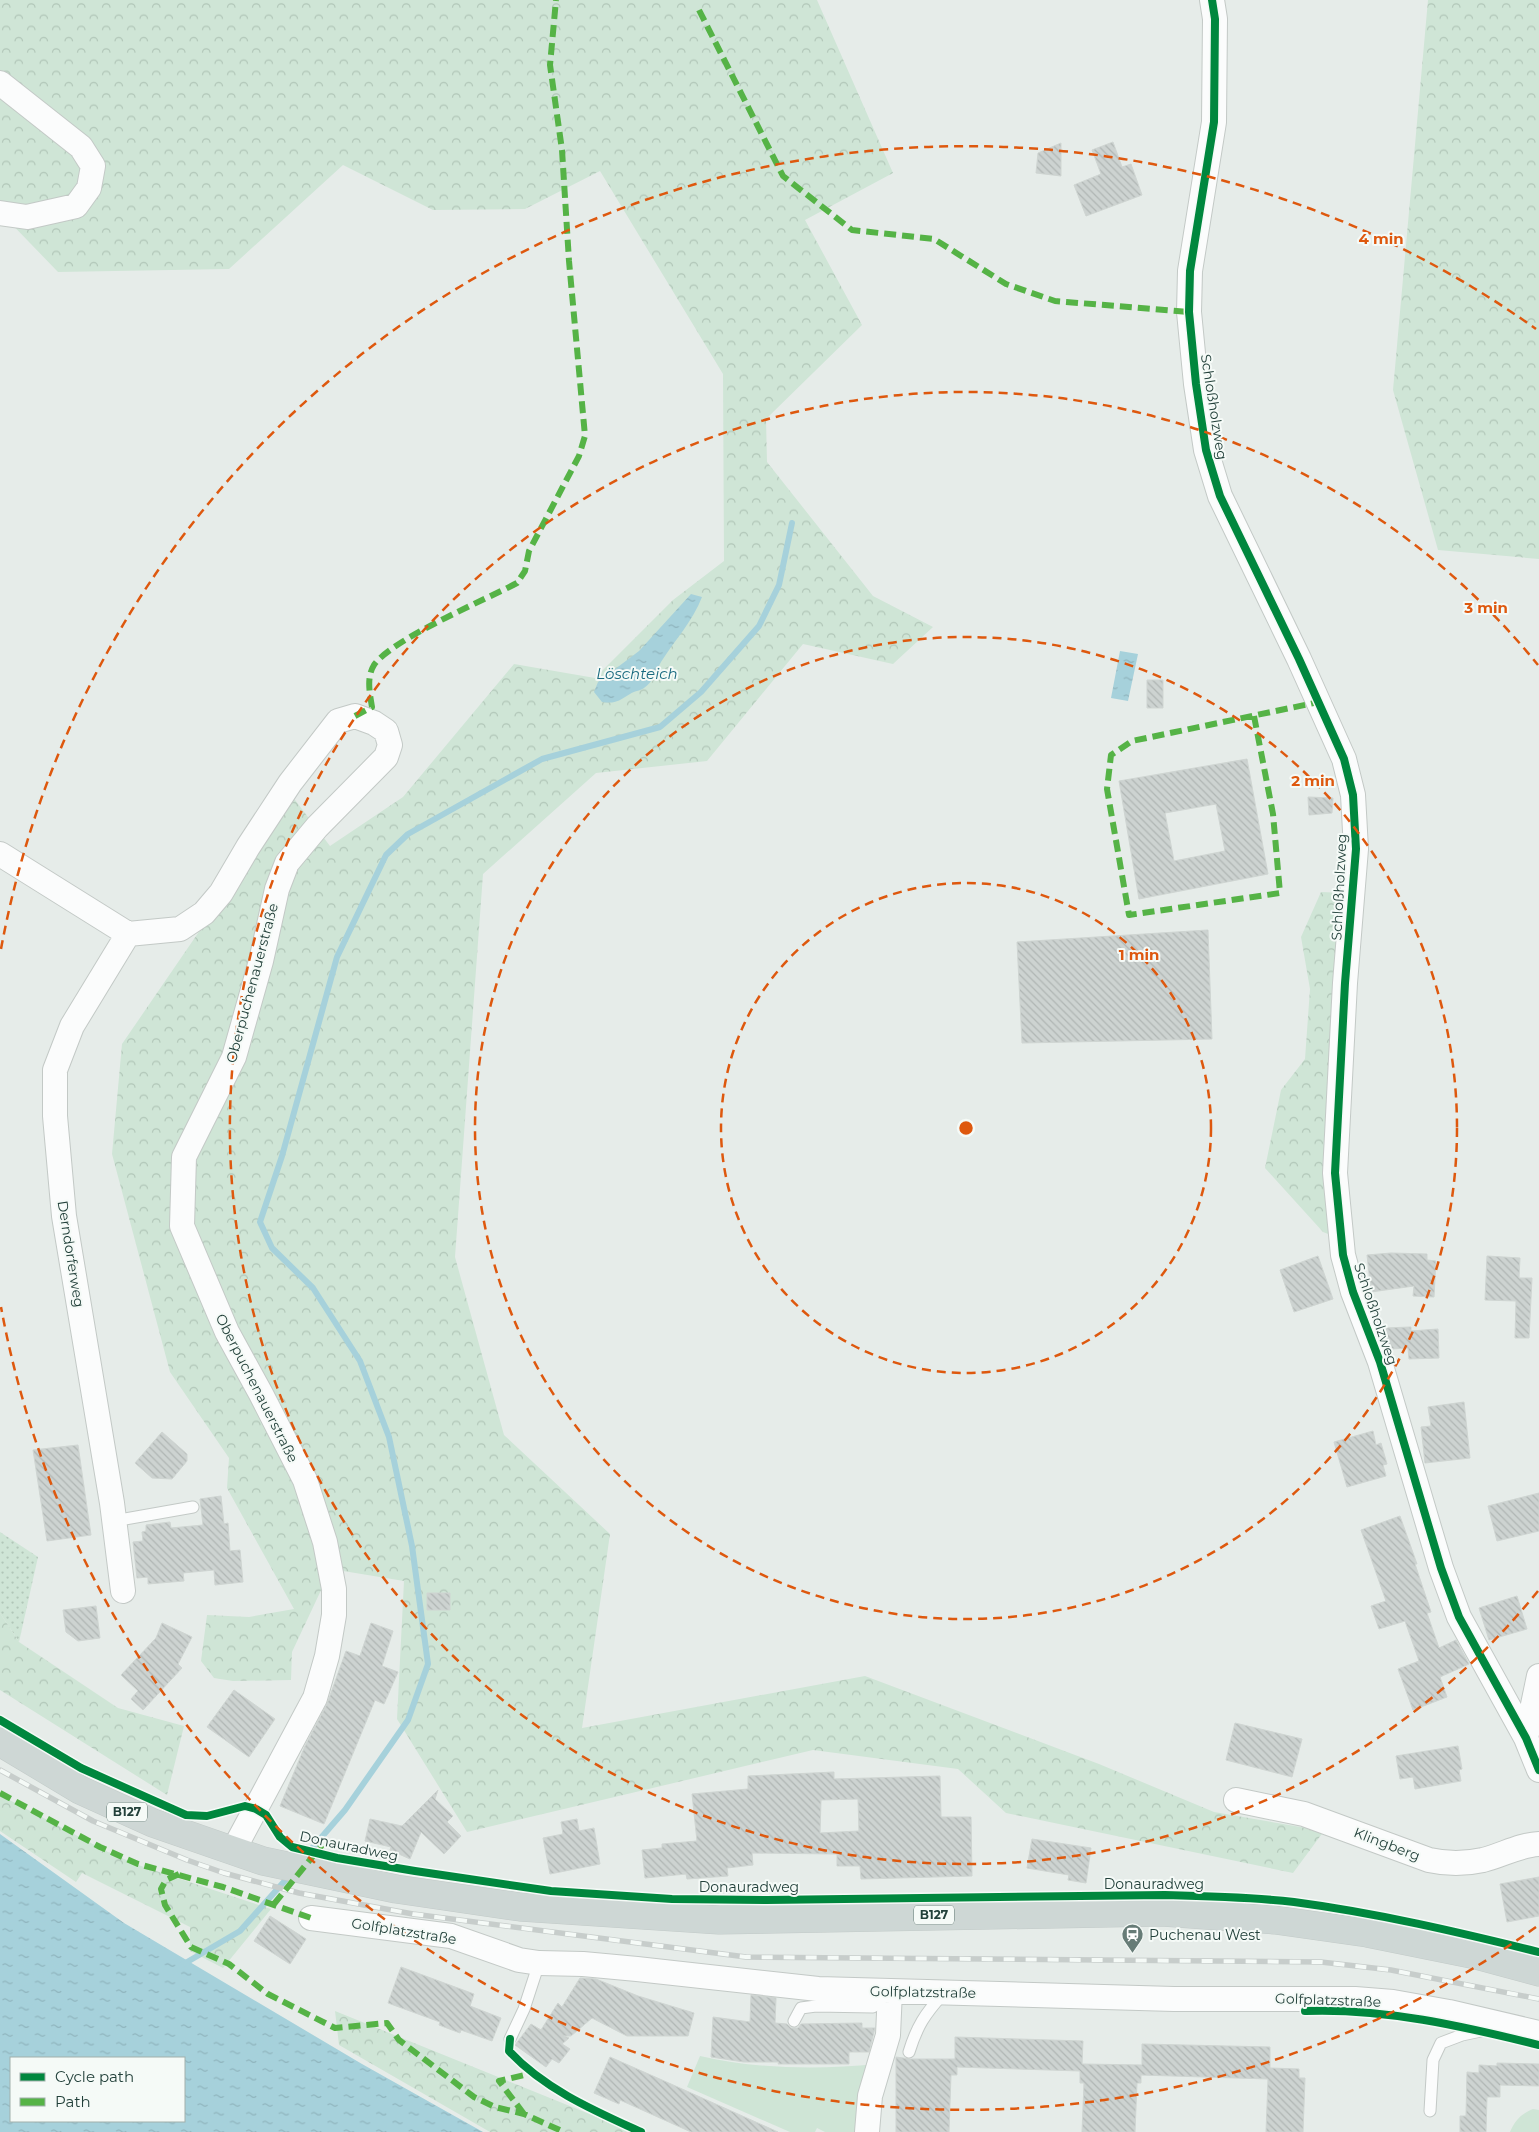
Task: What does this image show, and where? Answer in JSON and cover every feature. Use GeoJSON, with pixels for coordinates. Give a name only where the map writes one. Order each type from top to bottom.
{"type":"FeatureCollection","features":[{"type":"Feature","properties":{"kind":"main road","name":"B127"},"geometry":{"type":"LineString","coordinates":[[0,1742],[80,1790],[153,1823],[263,1861],[396,1889],[520,1907],[710,1920],[1162,1912],[1275,1920],[1367,1933],[1476,1955],[1539,1972]]}},
{"type":"Feature","properties":{"kind":"street","name":"Schloßholzweg"},"geometry":{"type":"LineString","coordinates":[[1212,0],[1216,37],[1214,122],[1190,271],[1189,312],[1196,384],[1206,450],[1220,496],[1299,659],[1344,759],[1352,795],[1356,849],[1345,983],[1335,1173],[1342,1255],[1353,1292],[1380,1362],[1441,1568],[1459,1617],[1526,1738],[1539,1770]]}},
{"type":"Feature","properties":{"kind":"street"},"geometry":{"type":"LineString","coordinates":[[0,83],[81,147],[93,166],[89,188],[76,206],[27,217],[0,213]]}},
{"type":"Feature","properties":{"kind":"street","name":"Oberpuchenauerstraße"},"geometry":{"type":"LineString","coordinates":[[128,934],[180,929],[204,913],[221,893],[248,847],[290,783],[338,721],[356,716],[374,723],[386,731],[390,745],[386,756],[287,862],[277,889],[261,961],[234,1057],[184,1157],[182,1226],[226,1332],[261,1394],[305,1480],[325,1542],[334,1589],[334,1615],[327,1656],[315,1698],[233,1851]]}},
{"type":"Feature","properties":{"kind":"street"},"geometry":{"type":"LineString","coordinates":[[0,854],[128,934]]}},
{"type":"Feature","properties":{"kind":"street","name":"Derndorferweg"},"geometry":{"type":"LineString","coordinates":[[123,1590],[98,1411],[64,1216],[55,1116],[55,1070],[72,1026],[128,934]]}},
{"type":"Feature","properties":{"kind":"street"},"geometry":{"type":"LineString","coordinates":[[1526,1738],[1539,1676]]}},
{"type":"Feature","properties":{"kind":"street","name":"Klingberg"},"geometry":{"type":"LineString","coordinates":[[1236,1800],[1304,1814],[1429,1860],[1444,1863],[1484,1860],[1524,1845],[1539,1844]]}},
{"type":"Feature","properties":{"kind":"street","name":"Golfplatzstraße"},"geometry":{"type":"LineString","coordinates":[[311,1918],[451,1936],[520,1960],[539,1963],[583,1964],[637,1969],[818,1989],[1167,1999],[1355,1999],[1430,2009],[1539,2033]]}},
{"type":"Feature","properties":{"kind":"street"},"geometry":{"type":"LineString","coordinates":[[867,2132],[870,2096],[888,2035],[890,1991]]}},
{"type":"Feature","properties":{"kind":"lane"},"geometry":{"type":"LineString","coordinates":[[114,1521],[193,1507]]}},
{"type":"Feature","properties":{"kind":"lane"},"geometry":{"type":"LineString","coordinates":[[510,2039],[524,2009],[539,1963]]}},
{"type":"Feature","properties":{"kind":"lane"},"geometry":{"type":"LineString","coordinates":[[794,2021],[801,2008],[816,2006],[873,2007],[890,1991]]}},
{"type":"Feature","properties":{"kind":"lane"},"geometry":{"type":"LineString","coordinates":[[910,2052],[916,2029],[927,2011],[944,1992]]}},
{"type":"Feature","properties":{"kind":"lane"},"geometry":{"type":"LineString","coordinates":[[1430,2110],[1433,2060],[1441,2043],[1462,2035],[1506,2026]]}},
{"type":"Feature","properties":{"kind":"green space"},"geometry":{"type":"Polygon","coordinates":[[[0,0],[817,0],[893,173],[805,220],[862,325],[766,419],[767,462],[873,596],[933,627],[893,664],[803,644],[707,761],[596,773],[483,874],[455,1257],[504,1435],[610,1534],[582,1728],[865,1676],[1099,1764],[1214,1812],[1324,1831],[1293,1873],[1006,1813],[958,1769],[813,1750],[467,1832],[397,1719],[404,1581],[331,1569],[292,1652],[291,1680],[233,1681],[214,1678],[201,1661],[207,1615],[249,1617],[294,1609],[227,1488],[229,1458],[170,1372],[112,1154],[122,1044],[292,796],[330,846],[403,797],[514,664],[595,678],[673,600],[724,561],[723,374],[600,171],[525,209],[433,210],[343,165],[229,269],[58,272],[0,212],[0,0]]]}},
{"type":"Feature","properties":{"kind":"green space"},"geometry":{"type":"Polygon","coordinates":[[[1428,0],[1539,0],[1539,559],[1438,550],[1393,390],[1428,0]]]}},
{"type":"Feature","properties":{"kind":"green space"},"geometry":{"type":"Polygon","coordinates":[[[1321,892],[1345,893],[1336,1237],[1323,1232],[1265,1168],[1281,1090],[1305,1059],[1310,989],[1301,937],[1321,892]]]}},
{"type":"Feature","properties":{"kind":"green space"},"geometry":{"type":"Polygon","coordinates":[[[0,1532],[38,1557],[19,1642],[0,1613],[0,1532]]]}},
{"type":"Feature","properties":{"kind":"green space"},"geometry":{"type":"Polygon","coordinates":[[[0,1613],[19,1642],[118,1708],[184,1726],[167,1795],[0,1690],[0,1613]]]}},
{"type":"Feature","properties":{"kind":"green space"},"geometry":{"type":"Polygon","coordinates":[[[0,1795],[108,1852],[138,1865],[271,1909],[223,1968],[190,1951],[190,1927],[82,1873],[76,1882],[0,1831],[0,1795]]]}},
{"type":"Feature","properties":{"kind":"green space"},"geometry":{"type":"Polygon","coordinates":[[[335,2011],[592,2115],[629,2132],[490,2132],[339,2045],[335,2011]]]}},
{"type":"Feature","properties":{"kind":"green space"},"geometry":{"type":"Polygon","coordinates":[[[700,2056],[765,2066],[810,2068],[876,2064],[861,2132],[825,2132],[817,2128],[815,2132],[790,2132],[687,2087],[700,2056]]]}},
{"type":"Feature","properties":{"kind":"green space"},"geometry":{"type":"Polygon","coordinates":[[[1533,2109],[1539,2110],[1539,2132],[1510,2132],[1519,2118],[1533,2109]]]}},
{"type":"Feature","properties":{"kind":"water","name":"Löschteich"},"geometry":{"type":"Polygon","coordinates":[[[691,594],[702,597],[650,683],[617,701],[611,703],[602,702],[594,692],[598,682],[639,651],[691,594]]]}},
{"type":"Feature","properties":{"kind":"water"},"geometry":{"type":"Polygon","coordinates":[[[1120,651],[1138,654],[1128,701],[1111,698],[1120,651]]]}},
{"type":"Feature","properties":{"kind":"water"},"geometry":{"type":"Polygon","coordinates":[[[0,1834],[124,1923],[362,2064],[483,2132],[0,2132],[0,1834]]]}},
{"type":"Feature","properties":{"kind":"building"},"geometry":{"type":"Polygon","coordinates":[[[1113,142],[1122,167],[1131,164],[1142,195],[1086,216],[1074,185],[1101,174],[1092,150],[1113,142]]]}},
{"type":"Feature","properties":{"kind":"building"},"geometry":{"type":"Polygon","coordinates":[[[1061,143],[1061,176],[1036,173],[1038,153],[1061,143]]]}},
{"type":"Feature","properties":{"kind":"building"},"geometry":{"type":"Polygon","coordinates":[[[1147,680],[1163,680],[1163,708],[1147,708],[1147,680]]]}},
{"type":"Feature","properties":{"kind":"building"},"geometry":{"type":"Polygon","coordinates":[[[1247,759],[1268,874],[1139,899],[1119,781],[1247,759]],[[1216,804],[1165,813],[1174,861],[1225,851],[1216,804]]]}},
{"type":"Feature","properties":{"kind":"building"},"geometry":{"type":"Polygon","coordinates":[[[1308,797],[1333,798],[1332,813],[1309,815],[1308,797]]]}},
{"type":"Feature","properties":{"kind":"building"},"geometry":{"type":"Polygon","coordinates":[[[1208,930],[1212,1039],[1022,1043],[1017,942],[1208,930]]]}},
{"type":"Feature","properties":{"kind":"building"},"geometry":{"type":"Polygon","coordinates":[[[1391,1253],[1427,1254],[1427,1260],[1436,1261],[1434,1297],[1413,1296],[1414,1286],[1371,1292],[1367,1255],[1391,1253]]]}},
{"type":"Feature","properties":{"kind":"building"},"geometry":{"type":"Polygon","coordinates":[[[1318,1256],[1333,1299],[1294,1312],[1280,1270],[1318,1256]]]}},
{"type":"Feature","properties":{"kind":"building"},"geometry":{"type":"Polygon","coordinates":[[[1487,1256],[1520,1258],[1519,1278],[1532,1278],[1529,1338],[1515,1338],[1516,1301],[1485,1300],[1487,1256]]]}},
{"type":"Feature","properties":{"kind":"building"},"geometry":{"type":"Polygon","coordinates":[[[1411,1327],[1411,1331],[1438,1329],[1439,1358],[1409,1359],[1408,1348],[1390,1349],[1386,1339],[1385,1328],[1411,1327]]]}},
{"type":"Feature","properties":{"kind":"building"},"geometry":{"type":"Polygon","coordinates":[[[1464,1402],[1470,1458],[1425,1463],[1421,1427],[1431,1426],[1428,1407],[1464,1402]]]}},
{"type":"Feature","properties":{"kind":"building"},"geometry":{"type":"Polygon","coordinates":[[[1373,1431],[1376,1445],[1381,1443],[1387,1464],[1383,1465],[1386,1476],[1347,1487],[1334,1442],[1373,1431]]]}},
{"type":"Feature","properties":{"kind":"building"},"geometry":{"type":"Polygon","coordinates":[[[162,1432],[187,1454],[187,1461],[172,1479],[152,1478],[135,1463],[162,1432]]]}},
{"type":"Feature","properties":{"kind":"building"},"geometry":{"type":"Polygon","coordinates":[[[78,1445],[91,1535],[47,1541],[33,1450],[78,1445]]]}},
{"type":"Feature","properties":{"kind":"building"},"geometry":{"type":"Polygon","coordinates":[[[1539,1493],[1539,1531],[1497,1541],[1488,1506],[1539,1493]]]}},
{"type":"Feature","properties":{"kind":"building"},"geometry":{"type":"Polygon","coordinates":[[[221,1496],[224,1524],[228,1523],[230,1551],[240,1550],[243,1582],[215,1585],[214,1570],[183,1573],[184,1581],[148,1584],[148,1577],[137,1578],[133,1542],[143,1541],[142,1532],[146,1531],[146,1525],[170,1522],[171,1528],[203,1525],[200,1499],[221,1496]]]}},
{"type":"Feature","properties":{"kind":"building"},"geometry":{"type":"Polygon","coordinates":[[[1400,1516],[1417,1564],[1415,1564],[1431,1612],[1427,1613],[1439,1648],[1456,1640],[1469,1664],[1440,1677],[1447,1697],[1413,1710],[1398,1669],[1419,1661],[1405,1621],[1379,1629],[1371,1606],[1386,1601],[1361,1530],[1400,1516]]]}},
{"type":"Feature","properties":{"kind":"building"},"geometry":{"type":"Polygon","coordinates":[[[427,1593],[450,1593],[450,1610],[427,1610],[427,1593]]]}},
{"type":"Feature","properties":{"kind":"building"},"geometry":{"type":"Polygon","coordinates":[[[1517,1596],[1527,1629],[1489,1640],[1479,1608],[1517,1596]]]}},
{"type":"Feature","properties":{"kind":"building"},"geometry":{"type":"Polygon","coordinates":[[[96,1606],[100,1638],[78,1641],[66,1632],[63,1610],[96,1606]]]}},
{"type":"Feature","properties":{"kind":"building"},"geometry":{"type":"Polygon","coordinates":[[[162,1623],[192,1637],[178,1664],[182,1668],[143,1710],[131,1699],[138,1691],[121,1675],[156,1638],[162,1623]]]}},
{"type":"Feature","properties":{"kind":"building"},"geometry":{"type":"Polygon","coordinates":[[[371,1623],[393,1631],[382,1666],[398,1672],[384,1704],[375,1700],[324,1824],[280,1806],[305,1746],[327,1704],[346,1651],[360,1656],[371,1623]]]}},
{"type":"Feature","properties":{"kind":"building"},"geometry":{"type":"Polygon","coordinates":[[[234,1690],[275,1719],[249,1757],[207,1727],[234,1690]]]}},
{"type":"Feature","properties":{"kind":"building"},"geometry":{"type":"Polygon","coordinates":[[[1235,1723],[1302,1739],[1292,1777],[1226,1760],[1235,1723]]]}},
{"type":"Feature","properties":{"kind":"building"},"geometry":{"type":"Polygon","coordinates":[[[1458,1746],[1462,1769],[1459,1770],[1461,1781],[1415,1789],[1413,1777],[1400,1779],[1396,1756],[1458,1746]]]}},
{"type":"Feature","properties":{"kind":"building"},"geometry":{"type":"Polygon","coordinates":[[[834,1772],[834,1779],[940,1776],[941,1817],[971,1817],[972,1876],[861,1879],[860,1866],[837,1866],[837,1854],[752,1853],[753,1865],[727,1868],[728,1876],[687,1879],[686,1874],[645,1878],[642,1850],[662,1848],[662,1844],[697,1841],[692,1794],[748,1789],[748,1776],[834,1772]],[[858,1799],[821,1800],[820,1833],[859,1831],[858,1799]]]}},
{"type":"Feature","properties":{"kind":"building"},"geometry":{"type":"Polygon","coordinates":[[[438,1790],[435,1799],[453,1816],[447,1822],[461,1836],[444,1854],[421,1832],[410,1859],[390,1850],[391,1847],[365,1841],[370,1819],[402,1826],[438,1790]]]}},
{"type":"Feature","properties":{"kind":"building"},"geometry":{"type":"Polygon","coordinates":[[[577,1819],[579,1831],[594,1828],[600,1864],[550,1874],[543,1838],[563,1834],[561,1822],[577,1819]]]}},
{"type":"Feature","properties":{"kind":"building"},"geometry":{"type":"Polygon","coordinates":[[[1032,1839],[1091,1848],[1086,1883],[1068,1880],[1069,1875],[1027,1868],[1032,1839]]]}},
{"type":"Feature","properties":{"kind":"building"},"geometry":{"type":"Polygon","coordinates":[[[1539,1877],[1539,1916],[1507,1922],[1500,1884],[1539,1877]]]}},
{"type":"Feature","properties":{"kind":"building"},"geometry":{"type":"Polygon","coordinates":[[[270,1916],[306,1939],[290,1964],[254,1941],[270,1916]]]}},
{"type":"Feature","properties":{"kind":"building"},"geometry":{"type":"Polygon","coordinates":[[[401,1967],[474,1994],[470,2006],[501,2018],[492,2041],[461,2030],[460,2033],[439,2025],[440,2022],[388,2003],[401,1967]]]}},
{"type":"Feature","properties":{"kind":"building"},"geometry":{"type":"Polygon","coordinates":[[[580,1978],[596,1979],[638,1996],[694,2013],[688,2036],[627,2036],[592,2018],[571,2036],[564,2036],[569,2038],[562,2044],[570,2049],[559,2063],[552,2059],[546,2067],[515,2045],[531,2024],[541,2030],[558,2003],[562,2007],[580,1978]]]}},
{"type":"Feature","properties":{"kind":"building"},"geometry":{"type":"Polygon","coordinates":[[[751,1995],[776,1998],[775,2023],[787,2024],[791,2028],[798,2028],[801,2024],[862,2023],[862,2028],[875,2028],[869,2052],[849,2052],[849,2064],[778,2064],[779,2062],[744,2062],[711,2057],[713,2017],[750,2022],[751,1995]]]}},
{"type":"Feature","properties":{"kind":"building"},"geometry":{"type":"Polygon","coordinates":[[[955,2037],[1083,2041],[1082,2064],[1142,2065],[1142,2044],[1270,2047],[1270,2068],[1299,2069],[1299,2078],[1305,2078],[1303,2132],[1266,2132],[1268,2079],[1141,2075],[1141,2083],[1137,2083],[1135,2132],[1082,2132],[1084,2083],[1080,2083],[1080,2071],[957,2067],[957,2075],[951,2075],[949,2132],[896,2132],[896,2057],[910,2059],[955,2059],[955,2037]]]}},
{"type":"Feature","properties":{"kind":"building"},"geometry":{"type":"Polygon","coordinates":[[[610,2057],[778,2132],[691,2132],[620,2100],[619,2104],[594,2093],[610,2057]]]}},
{"type":"Feature","properties":{"kind":"building"},"geometry":{"type":"Polygon","coordinates":[[[1497,2063],[1539,2064],[1539,2086],[1500,2085],[1500,2097],[1487,2097],[1486,2132],[1460,2132],[1460,2116],[1466,2116],[1467,2072],[1479,2073],[1479,2065],[1497,2066],[1497,2063]]]}},
{"type":"Feature","properties":{"kind":"waterway"},"geometry":{"type":"LineString","coordinates":[[301,1861],[345,1810],[408,1720],[428,1664],[412,1546],[389,1437],[360,1361],[313,1288],[272,1248],[260,1222],[282,1156],[337,957],[386,855],[408,834],[542,759],[660,727],[701,692],[759,626],[779,585],[792,523]]}},
{"type":"Feature","properties":{"kind":"waterway"},"geometry":{"type":"LineString","coordinates":[[182,1965],[240,1931],[290,1875]]}},
{"type":"Feature","properties":{"kind":"railway"},"geometry":{"type":"LineString","coordinates":[[0,1770],[93,1821],[187,1860],[224,1873],[299,1893],[413,1914],[746,1957],[1321,1962],[1391,1970],[1539,1999]]}},
{"type":"Feature","properties":{"kind":"marked path"},"geometry":{"type":"LineString","coordinates":[[355,716],[372,707],[369,686],[370,675],[374,665],[384,655],[419,632],[517,583],[525,571],[529,551],[579,456],[585,436],[569,261],[562,150],[550,65],[556,0]]}},
{"type":"Feature","properties":{"kind":"marked path"},"geometry":{"type":"LineString","coordinates":[[699,10],[783,176],[852,230],[934,239],[1006,284],[1055,301],[1189,312]]}},
{"type":"Feature","properties":{"kind":"marked path"},"geometry":{"type":"LineString","coordinates":[[1254,716],[1273,814],[1280,893],[1129,915],[1107,789],[1111,755],[1132,741],[1319,702]]}},
{"type":"Feature","properties":{"kind":"marked path"},"geometry":{"type":"LineString","coordinates":[[0,1793],[100,1847],[138,1864],[223,1887],[311,1918]]}},
{"type":"Feature","properties":{"kind":"marked path"},"geometry":{"type":"LineString","coordinates":[[274,1904],[322,1845]]}},
{"type":"Feature","properties":{"kind":"marked path"},"geometry":{"type":"LineString","coordinates":[[179,1874],[166,1880],[161,1889],[165,1905],[191,1947],[229,1964],[268,1994],[335,2028],[387,2023],[399,2040],[474,2097],[495,2107],[524,2114],[564,2132]]}},
{"type":"Feature","properties":{"kind":"marked path"},"geometry":{"type":"LineString","coordinates":[[524,2114],[499,2081],[533,2073]]}},
{"type":"Feature","properties":{"kind":"cycle path"},"geometry":{"type":"LineString","coordinates":[[1212,0],[1215,19],[1214,122],[1190,271],[1189,312],[1196,384],[1206,450],[1220,496],[1299,659],[1344,759],[1353,795],[1356,849],[1345,983],[1335,1173],[1343,1255],[1353,1292],[1380,1362],[1441,1568],[1459,1617],[1526,1738],[1539,1770]]}},
{"type":"Feature","properties":{"kind":"cycle path","name":"Donauradweg"},"geometry":{"type":"LineString","coordinates":[[0,1720],[81,1768],[186,1815],[207,1816],[245,1806],[256,1809],[266,1815],[280,1837],[292,1847],[337,1858],[415,1871],[551,1891],[672,1899],[767,1900],[1165,1895],[1262,1899],[1325,1906],[1387,1917],[1539,1952]]}},
{"type":"Feature","properties":{"kind":"cycle path"},"geometry":{"type":"LineString","coordinates":[[1305,2011],[1364,2012],[1393,2015],[1452,2025],[1539,2045]]}},
{"type":"Feature","properties":{"kind":"cycle path"},"geometry":{"type":"LineString","coordinates":[[510,2039],[509,2051],[538,2077],[571,2098],[641,2132]]}},
{"type":"Feature","properties":{"kind":"place","name":"Puchenau West"},"geometry":{"type":"Point","coordinates":[1133,1954]}}]}
